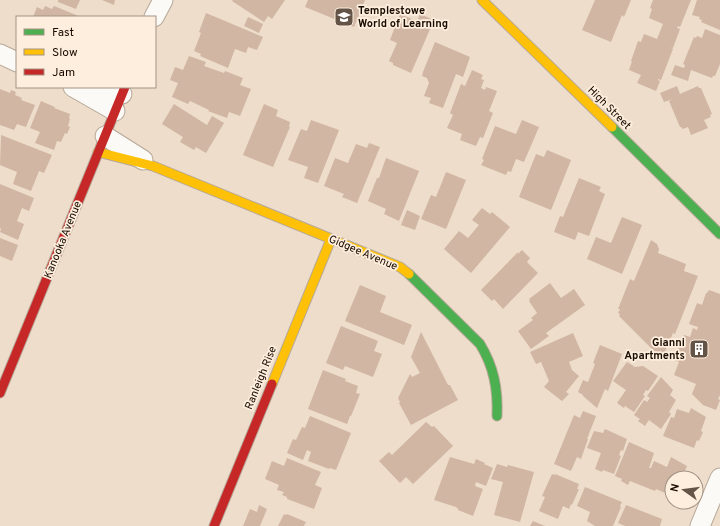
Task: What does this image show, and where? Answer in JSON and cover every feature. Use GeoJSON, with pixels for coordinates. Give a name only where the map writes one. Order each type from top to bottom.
{"type":"FeatureCollection","features":[{"type":"Feature","properties":{"kind":"street"},"geometry":{"type":"LineString","coordinates":[[155,16],[163,0]]}},
{"type":"Feature","properties":{"kind":"street","name":"High Street"},"geometry":{"type":"LineString","coordinates":[[482,0],[720,234]]}},
{"type":"Feature","properties":{"kind":"street"},"geometry":{"type":"LineString","coordinates":[[0,54],[16,62]]}},
{"type":"Feature","properties":{"kind":"street"},"geometry":{"type":"LineString","coordinates":[[77,88],[121,98]]}},
{"type":"Feature","properties":{"kind":"street"},"geometry":{"type":"LineString","coordinates":[[94,88],[121,98]]}},
{"type":"Feature","properties":{"kind":"street","name":"Kanooka Avenue"},"geometry":{"type":"LineString","coordinates":[[0,393],[121,98]]}},
{"type":"Feature","properties":{"kind":"street","name":"Gidgee Avenue"},"geometry":{"type":"LineString","coordinates":[[102,144],[400,268],[417,281],[480,344],[487,354],[496,378],[497,416]]}},
{"type":"Feature","properties":{"kind":"street","name":"Ranleigh Rise"},"geometry":{"type":"LineString","coordinates":[[214,526],[331,239]]}},
{"type":"Feature","properties":{"kind":"street"},"geometry":{"type":"LineString","coordinates":[[700,526],[720,478]]}},
{"type":"Feature","properties":{"kind":"building"},"geometry":{"type":"Polygon","coordinates":[[[58,0],[80,0],[76,9],[58,2],[58,0]]]}},
{"type":"Feature","properties":{"kind":"building"},"geometry":{"type":"Polygon","coordinates":[[[102,0],[115,0],[114,5],[102,0]]]}},
{"type":"Feature","properties":{"kind":"building"},"geometry":{"type":"Polygon","coordinates":[[[285,0],[272,19],[268,16],[264,22],[232,1],[285,0]]]}},
{"type":"Feature","properties":{"kind":"building","name":"Templestowe World of Learning"},"geometry":{"type":"Polygon","coordinates":[[[308,0],[365,0],[354,27],[305,7],[308,0]]]}},
{"type":"Feature","properties":{"kind":"building"},"geometry":{"type":"Polygon","coordinates":[[[595,0],[631,0],[624,17],[622,15],[611,42],[582,30],[595,0]]]}},
{"type":"Feature","properties":{"kind":"building"},"geometry":{"type":"Polygon","coordinates":[[[653,0],[691,0],[680,27],[678,26],[677,28],[680,29],[673,48],[671,47],[673,49],[661,80],[658,79],[660,81],[656,91],[637,83],[641,75],[629,70],[638,41],[641,42],[644,34],[657,39],[663,24],[649,18],[653,0]]]}},
{"type":"Feature","properties":{"kind":"building"},"geometry":{"type":"Polygon","coordinates":[[[697,0],[720,0],[720,30],[701,22],[702,20],[699,19],[700,17],[692,15],[697,0]]]}},
{"type":"Feature","properties":{"kind":"building"},"geometry":{"type":"Polygon","coordinates":[[[45,6],[52,9],[54,6],[79,16],[33,16],[37,7],[43,10],[45,6]]]}},
{"type":"Feature","properties":{"kind":"building"},"geometry":{"type":"Polygon","coordinates":[[[206,13],[263,37],[257,50],[248,47],[246,53],[235,49],[228,68],[200,56],[201,54],[194,51],[201,33],[199,32],[206,13]]]}},
{"type":"Feature","properties":{"kind":"building"},"geometry":{"type":"Polygon","coordinates":[[[400,14],[417,21],[420,14],[434,20],[411,73],[393,65],[393,63],[389,61],[397,43],[390,40],[400,14]]]}},
{"type":"Feature","properties":{"kind":"building"},"geometry":{"type":"Polygon","coordinates":[[[248,17],[263,24],[259,33],[244,26],[248,17]]]}},
{"type":"Feature","properties":{"kind":"building"},"geometry":{"type":"Polygon","coordinates":[[[705,29],[720,35],[720,64],[715,76],[712,78],[691,70],[688,81],[671,75],[675,65],[684,68],[685,65],[683,64],[694,37],[696,38],[697,36],[702,38],[705,29]]]}},
{"type":"Feature","properties":{"kind":"building"},"geometry":{"type":"Polygon","coordinates":[[[435,42],[470,57],[463,77],[456,74],[443,108],[429,103],[431,98],[424,96],[429,83],[427,78],[422,76],[435,42]]]}},
{"type":"Feature","properties":{"kind":"building"},"geometry":{"type":"Polygon","coordinates":[[[189,56],[206,62],[204,66],[224,73],[225,71],[243,78],[240,85],[251,89],[240,116],[229,112],[227,118],[208,111],[209,110],[190,101],[188,104],[172,97],[178,83],[170,80],[175,67],[183,70],[189,56]]]}},
{"type":"Feature","properties":{"kind":"building"},"geometry":{"type":"Polygon","coordinates":[[[472,70],[483,75],[481,79],[484,80],[481,88],[485,90],[486,87],[497,91],[489,111],[493,113],[483,138],[480,137],[476,146],[460,140],[462,134],[447,128],[453,115],[450,113],[461,84],[465,86],[472,70]]]}},
{"type":"Feature","properties":{"kind":"building"},"geometry":{"type":"Polygon","coordinates":[[[677,86],[680,94],[698,86],[701,88],[712,114],[710,115],[711,117],[704,120],[708,128],[691,135],[688,127],[683,129],[680,127],[669,101],[673,99],[664,102],[660,93],[677,86]]]}},
{"type":"Feature","properties":{"kind":"building"},"geometry":{"type":"Polygon","coordinates":[[[0,89],[10,93],[11,90],[16,92],[15,95],[22,98],[21,100],[35,105],[26,127],[17,124],[14,130],[0,125],[0,89]]]}},
{"type":"Feature","properties":{"kind":"building"},"geometry":{"type":"Polygon","coordinates":[[[41,101],[70,114],[68,126],[70,127],[67,134],[65,133],[61,142],[57,141],[54,150],[35,143],[40,132],[30,128],[41,101]]]}},
{"type":"Feature","properties":{"kind":"building"},"geometry":{"type":"Polygon","coordinates":[[[174,104],[207,125],[212,116],[224,123],[206,153],[196,147],[194,150],[180,142],[183,137],[162,124],[174,104]]]}},
{"type":"Feature","properties":{"kind":"building"},"geometry":{"type":"Polygon","coordinates":[[[264,104],[278,110],[276,116],[290,122],[290,127],[273,167],[243,155],[264,104]]]}},
{"type":"Feature","properties":{"kind":"building"},"geometry":{"type":"Polygon","coordinates":[[[311,120],[339,130],[318,183],[304,178],[308,167],[288,160],[301,129],[307,131],[311,120]]]}},
{"type":"Feature","properties":{"kind":"building"},"geometry":{"type":"Polygon","coordinates":[[[522,120],[539,127],[524,162],[516,159],[511,172],[508,171],[506,175],[481,165],[495,126],[516,134],[522,120]]]}},
{"type":"Feature","properties":{"kind":"building"},"geometry":{"type":"Polygon","coordinates":[[[1,135],[52,155],[44,173],[39,171],[31,191],[13,184],[17,172],[0,165],[1,135]]]}},
{"type":"Feature","properties":{"kind":"building"},"geometry":{"type":"Polygon","coordinates":[[[369,143],[380,147],[357,203],[342,197],[344,194],[324,186],[335,158],[348,163],[356,144],[367,148],[369,143]]]}},
{"type":"Feature","properties":{"kind":"building"},"geometry":{"type":"Polygon","coordinates":[[[547,150],[571,160],[551,210],[519,197],[536,154],[544,157],[547,150]]]}},
{"type":"Feature","properties":{"kind":"building"},"geometry":{"type":"Polygon","coordinates":[[[386,158],[419,171],[399,221],[384,214],[386,209],[368,201],[377,178],[379,178],[386,158]]]}},
{"type":"Feature","properties":{"kind":"building"},"geometry":{"type":"Polygon","coordinates":[[[446,172],[466,180],[446,229],[421,219],[431,195],[436,197],[446,172]]]}},
{"type":"Feature","properties":{"kind":"building"},"geometry":{"type":"Polygon","coordinates":[[[579,178],[601,187],[599,191],[605,194],[589,236],[578,232],[575,240],[554,232],[560,216],[563,217],[579,178]]]}},
{"type":"Feature","properties":{"kind":"building"},"geometry":{"type":"Polygon","coordinates":[[[0,184],[34,198],[29,211],[22,208],[17,221],[24,224],[18,240],[0,232],[0,184]]]}},
{"type":"Feature","properties":{"kind":"building"},"geometry":{"type":"Polygon","coordinates":[[[482,208],[490,214],[492,212],[510,227],[471,273],[444,249],[459,231],[468,238],[479,225],[472,220],[482,208]]]}},
{"type":"Feature","properties":{"kind":"building"},"geometry":{"type":"Polygon","coordinates":[[[407,210],[420,216],[415,230],[401,225],[407,210]]]}},
{"type":"Feature","properties":{"kind":"building"},"geometry":{"type":"Polygon","coordinates":[[[622,217],[642,225],[622,274],[587,259],[596,237],[611,243],[622,217]]]}},
{"type":"Feature","properties":{"kind":"building"},"geometry":{"type":"Polygon","coordinates":[[[0,238],[18,245],[12,261],[0,256],[0,238]]]}},
{"type":"Feature","properties":{"kind":"building"},"geometry":{"type":"Polygon","coordinates":[[[651,240],[657,244],[659,249],[658,253],[686,264],[684,271],[698,276],[675,334],[673,333],[662,359],[619,316],[620,314],[618,313],[620,309],[618,309],[630,279],[634,281],[651,240]]]}},
{"type":"Feature","properties":{"kind":"building"},"geometry":{"type":"Polygon","coordinates":[[[522,250],[530,258],[527,262],[538,273],[503,309],[494,299],[492,301],[481,290],[518,252],[518,254],[522,250]]]}},
{"type":"Feature","properties":{"kind":"building"},"geometry":{"type":"Polygon","coordinates":[[[550,283],[561,298],[574,289],[585,305],[546,333],[549,336],[531,349],[518,331],[533,320],[531,318],[537,313],[529,299],[550,283]]]}},
{"type":"Feature","properties":{"kind":"building"},"geometry":{"type":"Polygon","coordinates":[[[360,285],[386,296],[380,312],[412,325],[404,345],[345,321],[360,285]]]}},
{"type":"Feature","properties":{"kind":"building","name":"Gianni Apartments"},"geometry":{"type":"Polygon","coordinates":[[[709,290],[720,294],[720,395],[718,399],[720,400],[716,410],[703,405],[692,394],[696,384],[674,375],[679,362],[674,360],[684,335],[690,337],[693,328],[697,330],[698,327],[689,324],[697,303],[702,305],[706,293],[709,290]]]}},
{"type":"Feature","properties":{"kind":"building"},"geometry":{"type":"Polygon","coordinates":[[[341,326],[378,341],[374,351],[382,354],[373,377],[345,366],[343,370],[326,363],[341,326]]]}},
{"type":"Feature","properties":{"kind":"building"},"geometry":{"type":"Polygon","coordinates":[[[421,332],[448,385],[450,385],[458,400],[411,425],[399,403],[398,398],[410,374],[412,377],[420,373],[411,357],[421,332]]]}},
{"type":"Feature","properties":{"kind":"building"},"geometry":{"type":"Polygon","coordinates":[[[573,333],[583,356],[569,362],[572,370],[579,376],[566,392],[569,394],[562,401],[544,387],[549,381],[541,362],[536,364],[530,352],[573,333]]]}},
{"type":"Feature","properties":{"kind":"building"},"geometry":{"type":"Polygon","coordinates":[[[600,345],[622,354],[608,391],[605,389],[597,408],[578,392],[583,380],[588,382],[600,345]]]}},
{"type":"Feature","properties":{"kind":"building"},"geometry":{"type":"Polygon","coordinates":[[[627,362],[635,367],[643,366],[658,376],[648,391],[646,390],[643,395],[645,396],[634,412],[617,403],[626,390],[613,381],[627,362]]]}},
{"type":"Feature","properties":{"kind":"building"},"geometry":{"type":"Polygon","coordinates":[[[323,370],[346,379],[345,381],[358,386],[356,393],[360,394],[347,424],[308,409],[323,370]]]}},
{"type":"Feature","properties":{"kind":"building"},"geometry":{"type":"Polygon","coordinates":[[[661,377],[673,390],[670,395],[676,400],[669,412],[671,414],[661,429],[649,420],[645,426],[638,421],[640,419],[634,415],[644,400],[647,402],[650,398],[647,396],[661,377]]]}},
{"type":"Feature","properties":{"kind":"building"},"geometry":{"type":"Polygon","coordinates":[[[691,408],[706,417],[701,431],[703,432],[699,441],[697,440],[694,448],[663,436],[671,417],[674,418],[677,409],[689,413],[691,408]]]}},
{"type":"Feature","properties":{"kind":"building"},"geometry":{"type":"Polygon","coordinates":[[[583,411],[596,416],[581,459],[577,457],[571,471],[554,464],[574,415],[580,418],[583,411]]]}},
{"type":"Feature","properties":{"kind":"building"},"geometry":{"type":"Polygon","coordinates":[[[310,416],[351,433],[336,470],[308,461],[311,452],[307,450],[303,460],[287,453],[293,439],[296,440],[302,427],[305,428],[310,416]]]}},
{"type":"Feature","properties":{"kind":"building"},"geometry":{"type":"Polygon","coordinates":[[[426,422],[432,427],[434,426],[453,446],[413,484],[406,477],[400,483],[379,461],[389,452],[392,455],[426,422]]]}},
{"type":"Feature","properties":{"kind":"building"},"geometry":{"type":"Polygon","coordinates":[[[605,429],[627,439],[623,451],[621,450],[619,455],[621,456],[614,474],[595,469],[601,453],[587,448],[594,431],[603,433],[605,429]]]}},
{"type":"Feature","properties":{"kind":"building"},"geometry":{"type":"Polygon","coordinates":[[[629,442],[654,453],[649,468],[651,468],[654,461],[667,467],[671,457],[687,466],[685,470],[664,470],[664,492],[656,489],[655,491],[630,481],[628,485],[621,481],[622,479],[615,476],[629,442]]]}},
{"type":"Feature","properties":{"kind":"building"},"geometry":{"type":"Polygon","coordinates":[[[450,457],[474,464],[476,459],[493,468],[486,486],[476,482],[475,486],[483,489],[473,516],[458,510],[456,507],[434,500],[450,457]]]}},
{"type":"Feature","properties":{"kind":"building"},"geometry":{"type":"Polygon","coordinates":[[[287,458],[321,472],[315,485],[322,488],[314,509],[287,499],[287,497],[282,495],[284,492],[277,490],[279,485],[265,479],[272,461],[284,466],[287,458]]]}},
{"type":"Feature","properties":{"kind":"building"},"geometry":{"type":"Polygon","coordinates":[[[497,464],[507,467],[508,465],[534,472],[520,522],[494,515],[503,482],[491,479],[497,464]]]}},
{"type":"Feature","properties":{"kind":"building"},"geometry":{"type":"Polygon","coordinates":[[[552,474],[579,484],[577,489],[579,489],[572,505],[571,504],[569,509],[563,506],[558,519],[539,511],[545,497],[542,496],[552,474]]]}},
{"type":"Feature","properties":{"kind":"building"},"geometry":{"type":"Polygon","coordinates":[[[585,487],[622,502],[613,526],[595,526],[587,521],[590,512],[577,506],[585,487]]]}},
{"type":"Feature","properties":{"kind":"building"},"geometry":{"type":"Polygon","coordinates":[[[259,505],[267,509],[260,526],[243,526],[250,509],[257,512],[259,505]]]}},
{"type":"Feature","properties":{"kind":"building"},"geometry":{"type":"Polygon","coordinates":[[[626,505],[662,519],[660,526],[625,526],[618,523],[626,505]]]}},
{"type":"Feature","properties":{"kind":"building"},"geometry":{"type":"Polygon","coordinates":[[[284,514],[306,522],[304,526],[278,526],[284,514]]]}},
{"type":"Feature","properties":{"kind":"building"},"geometry":{"type":"Polygon","coordinates":[[[533,521],[545,526],[530,526],[533,521]]]}},
{"type":"Feature","properties":{"kind":"traffic: fast"},"geometry":{"type":"LineString","coordinates":[[612,127],[720,234]]}},
{"type":"Feature","properties":{"kind":"traffic: fast"},"geometry":{"type":"LineString","coordinates":[[409,274],[480,344],[489,361],[494,378],[497,397],[497,416]]}},
{"type":"Feature","properties":{"kind":"traffic: slow"},"geometry":{"type":"LineString","coordinates":[[482,0],[612,127]]}},
{"type":"Feature","properties":{"kind":"traffic: slow"},"geometry":{"type":"LineString","coordinates":[[98,152],[153,166],[400,267],[409,274]]}},
{"type":"Feature","properties":{"kind":"traffic: slow"},"geometry":{"type":"LineString","coordinates":[[272,384],[331,239]]}},
{"type":"Feature","properties":{"kind":"traffic: jam"},"geometry":{"type":"LineString","coordinates":[[0,393],[125,88]]}},
{"type":"Feature","properties":{"kind":"traffic: jam"},"geometry":{"type":"LineString","coordinates":[[214,526],[272,384]]}},
{"type":"Feature","properties":{"kind":"place","name":"Templestowe World of Learning"},"geometry":{"type":"Point","coordinates":[344,17]}},
{"type":"Feature","properties":{"kind":"place","name":"Gianni Apartments"},"geometry":{"type":"Point","coordinates":[699,349]}}]}
